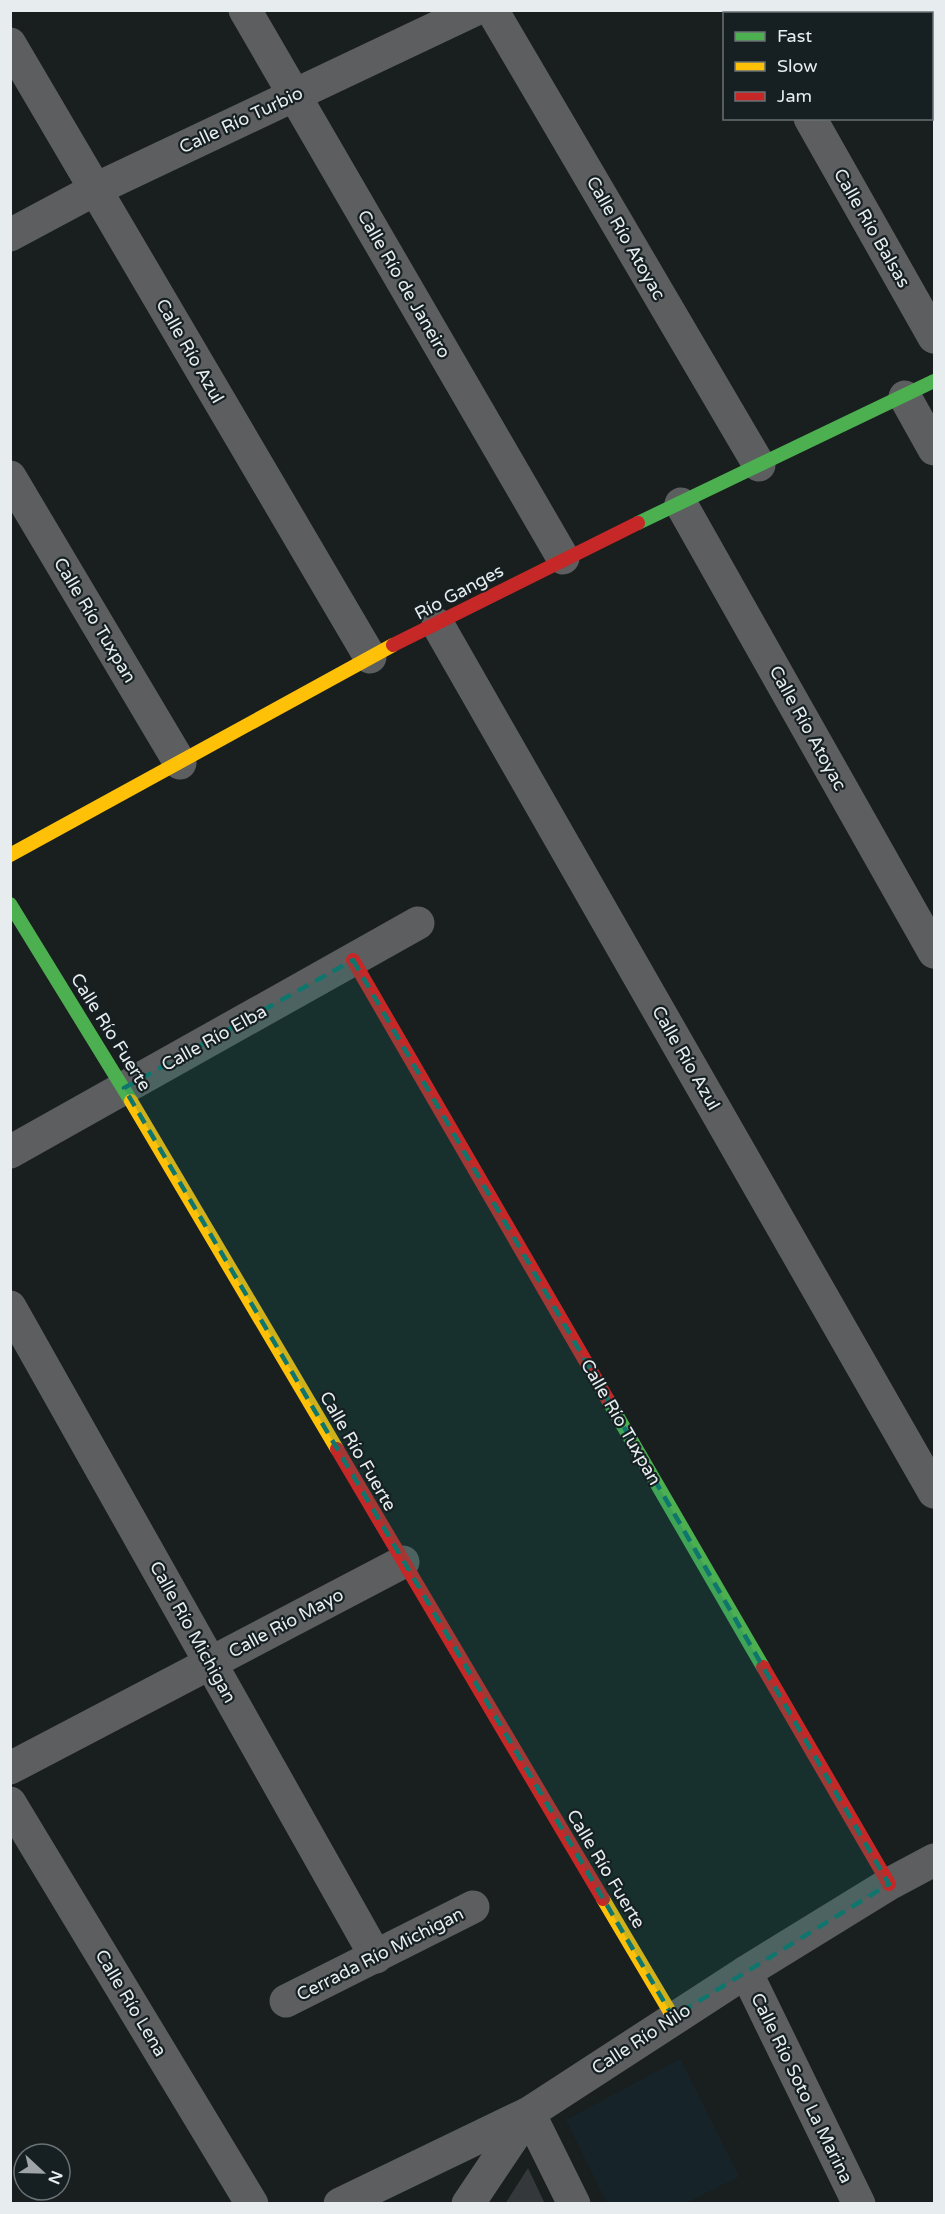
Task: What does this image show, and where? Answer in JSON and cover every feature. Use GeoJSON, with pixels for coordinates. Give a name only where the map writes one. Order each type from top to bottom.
{"type":"FeatureCollection","features":[{"type":"Feature","properties":{"kind":"street","name":"Calle Río de Janeiro"},"geometry":{"type":"LineString","coordinates":[[245,10],[563,558]]}},
{"type":"Feature","properties":{"kind":"street","name":"Calle Río Turbio"},"geometry":{"type":"LineString","coordinates":[[10,235],[96,189],[474,10]]}},
{"type":"Feature","properties":{"kind":"street","name":"Calle Río Atoyac"},"geometry":{"type":"LineString","coordinates":[[492,10],[759,465]]}},
{"type":"Feature","properties":{"kind":"street","name":"Calle Río Azul"},"geometry":{"type":"LineString","coordinates":[[10,44],[370,657]]}},
{"type":"Feature","properties":{"kind":"street","name":"Calle Río Balsas"},"geometry":{"type":"LineString","coordinates":[[811,120],[934,337]]}},
{"type":"Feature","properties":{"kind":"street","name":"Río Ganges"},"geometry":{"type":"LineString","coordinates":[[10,855],[370,657],[438,625],[563,558],[681,504],[934,381]]}},
{"type":"Feature","properties":{"kind":"street"},"geometry":{"type":"LineString","coordinates":[[905,397],[934,449]]}},
{"type":"Feature","properties":{"kind":"street","name":"Calle Río Tuxpan"},"geometry":{"type":"LineString","coordinates":[[10,477],[180,762]]}},
{"type":"Feature","properties":{"kind":"street","name":"Calle Río Atoyac"},"geometry":{"type":"LineString","coordinates":[[681,504],[934,952]]}},
{"type":"Feature","properties":{"kind":"street","name":"Calle Río Azul"},"geometry":{"type":"LineString","coordinates":[[438,625],[934,1492]]}},
{"type":"Feature","properties":{"kind":"street","name":"Calle Río Fuerte"},"geometry":{"type":"LineString","coordinates":[[10,904],[124,1088],[673,2017]]}},
{"type":"Feature","properties":{"kind":"street","name":"Calle Río Elba"},"geometry":{"type":"LineString","coordinates":[[10,1152],[418,923]]}},
{"type":"Feature","properties":{"kind":"street","name":"Calle Río Tuxpan"},"geometry":{"type":"LineString","coordinates":[[353,960],[889,1884]]}},
{"type":"Feature","properties":{"kind":"street","name":"Calle Río Michigan"},"geometry":{"type":"LineString","coordinates":[[10,1307],[376,1956]]}},
{"type":"Feature","properties":{"kind":"street","name":"Calle Río Mayo"},"geometry":{"type":"LineString","coordinates":[[10,1768],[403,1562]]}},
{"type":"Feature","properties":{"kind":"street","name":"Calle Río Lena"},"geometry":{"type":"LineString","coordinates":[[10,1803],[252,2204]]}},
{"type":"Feature","properties":{"kind":"street","name":"Calle Río Nilo"},"geometry":{"type":"LineString","coordinates":[[340,2204],[528,2113],[673,2017],[889,1884],[932,1867]]}},
{"type":"Feature","properties":{"kind":"street","name":"Cerrada Río Michigan"},"geometry":{"type":"LineString","coordinates":[[286,2001],[473,1908]]}},
{"type":"Feature","properties":{"kind":"street","name":"Calle Río Soto La Marina"},"geometry":{"type":"LineString","coordinates":[[746,1972],[858,2204]]}},
{"type":"Feature","properties":{"kind":"street"},"geometry":{"type":"LineString","coordinates":[[468,2204],[528,2113],[574,2204]]}},
{"type":"Feature","properties":{"kind":"highlighted area"},"geometry":{"type":"Polygon","coordinates":[[[353,960],[889,1884],[673,2017],[124,1088],[353,960]]]}},
{"type":"Feature","properties":{"kind":"shaded area"},"geometry":{"type":"Polygon","coordinates":[[[680,2059],[739,2177],[686,2203],[607,2203],[566,2120],[680,2059]]]}},
{"type":"Feature","properties":{"kind":"building"},"geometry":{"type":"Polygon","coordinates":[[[528,2168],[545,2204],[505,2204],[528,2168]]]}},
{"type":"Feature","properties":{"kind":"traffic: fast"},"geometry":{"type":"LineString","coordinates":[[638,523],[934,381]]}},
{"type":"Feature","properties":{"kind":"traffic: fast"},"geometry":{"type":"LineString","coordinates":[[10,904],[131,1101]]}},
{"type":"Feature","properties":{"kind":"traffic: fast"},"geometry":{"type":"LineString","coordinates":[[608,1400],[763,1667]]}},
{"type":"Feature","properties":{"kind":"traffic: slow"},"geometry":{"type":"LineString","coordinates":[[10,855],[393,645]]}},
{"type":"Feature","properties":{"kind":"traffic: slow"},"geometry":{"type":"LineString","coordinates":[[131,1101],[337,1449]]}},
{"type":"Feature","properties":{"kind":"traffic: slow"},"geometry":{"type":"LineString","coordinates":[[603,1899],[673,2017]]}},
{"type":"Feature","properties":{"kind":"traffic: jam"},"geometry":{"type":"LineString","coordinates":[[393,645],[638,523]]}},
{"type":"Feature","properties":{"kind":"traffic: jam"},"geometry":{"type":"LineString","coordinates":[[353,960],[608,1400]]}},
{"type":"Feature","properties":{"kind":"traffic: jam"},"geometry":{"type":"LineString","coordinates":[[337,1449],[603,1899]]}},
{"type":"Feature","properties":{"kind":"traffic: jam"},"geometry":{"type":"LineString","coordinates":[[763,1667],[889,1884]]}}]}
